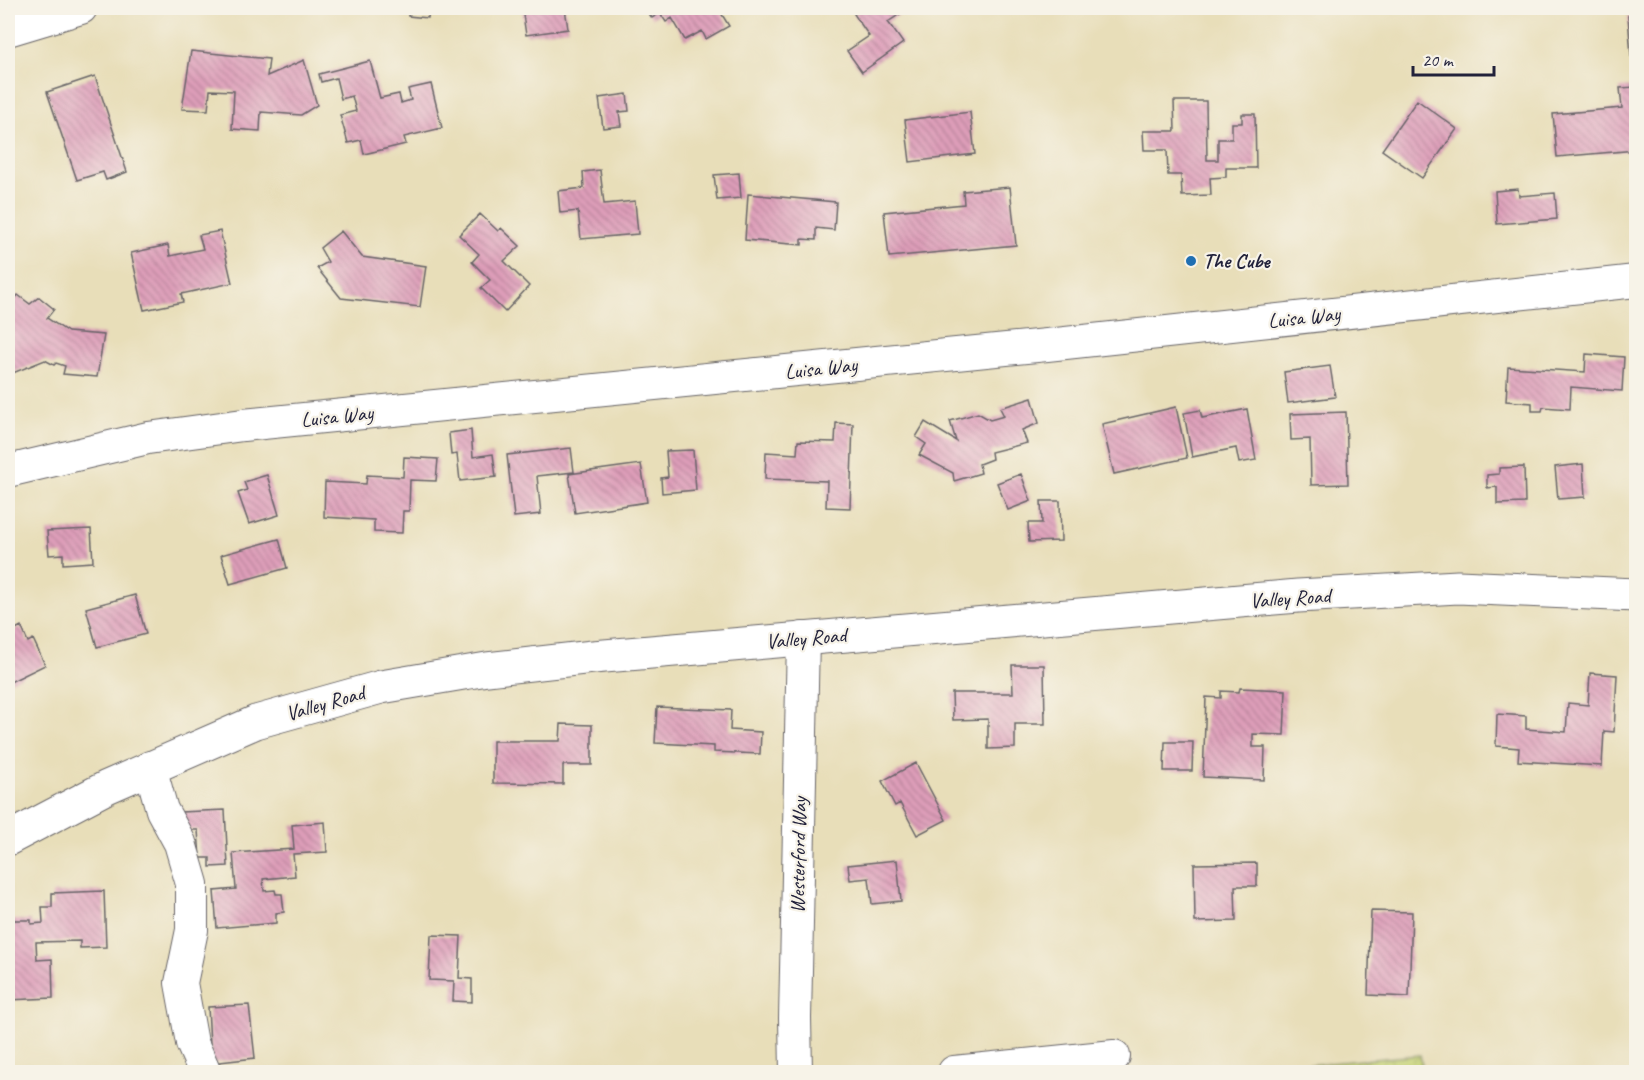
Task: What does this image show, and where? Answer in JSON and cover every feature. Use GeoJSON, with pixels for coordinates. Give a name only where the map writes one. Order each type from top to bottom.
{"type":"FeatureCollection","features":[{"type":"Feature","properties":{"kind":"street"},"geometry":{"type":"LineString","coordinates":[[8,30],[81,8]]}},
{"type":"Feature","properties":{"kind":"street","name":"Luisa Way"},"geometry":{"type":"LineString","coordinates":[[8,471],[148,438],[243,425],[1059,344],[1636,281]]}},
{"type":"Feature","properties":{"kind":"street","name":"Valley Road"},"geometry":{"type":"LineString","coordinates":[[8,839],[107,787],[256,722],[381,687],[488,669],[803,638],[981,625],[1298,596],[1447,588],[1636,595]]}},
{"type":"Feature","properties":{"kind":"street","name":"Westerford Way"},"geometry":{"type":"LineString","coordinates":[[796,1072],[795,1018],[803,638]]}},
{"type":"Feature","properties":{"kind":"street"},"geometry":{"type":"LineString","coordinates":[[150,767],[162,810],[180,843],[192,884],[192,930],[181,983],[192,1043],[205,1072]]}},
{"type":"Feature","properties":{"kind":"street"},"geometry":{"type":"LineString","coordinates":[[954,1072],[1114,1056]]}},
{"type":"Feature","properties":{"kind":"green space"},"geometry":{"type":"Polygon","coordinates":[[[1420,1055],[1423,1072],[1227,1072],[1420,1055]]]}},
{"type":"Feature","properties":{"kind":"building"},"geometry":{"type":"Polygon","coordinates":[[[408,8],[429,8],[428,18],[408,16],[408,8]]]}},
{"type":"Feature","properties":{"kind":"building"},"geometry":{"type":"Polygon","coordinates":[[[522,8],[565,8],[568,29],[526,35],[522,8]]]}},
{"type":"Feature","properties":{"kind":"building"},"geometry":{"type":"Polygon","coordinates":[[[645,8],[718,8],[729,26],[706,39],[702,31],[685,40],[672,18],[666,22],[660,13],[652,18],[645,8]]]}},
{"type":"Feature","properties":{"kind":"building"},"geometry":{"type":"Polygon","coordinates":[[[863,8],[909,8],[888,22],[903,43],[862,72],[847,51],[869,36],[854,14],[863,8]]]}},
{"type":"Feature","properties":{"kind":"building"},"geometry":{"type":"Polygon","coordinates":[[[1636,15],[1636,55],[1631,56],[1628,16],[1636,15]]]}},
{"type":"Feature","properties":{"kind":"building"},"geometry":{"type":"Polygon","coordinates":[[[191,51],[269,59],[267,76],[304,60],[317,105],[301,115],[261,112],[260,131],[232,129],[234,91],[210,90],[208,110],[182,109],[191,51]]]}},
{"type":"Feature","properties":{"kind":"building"},"geometry":{"type":"Polygon","coordinates":[[[370,61],[380,98],[399,94],[401,103],[411,100],[408,89],[431,84],[442,128],[404,137],[406,144],[364,154],[361,140],[348,143],[340,115],[356,111],[352,96],[341,99],[336,78],[321,82],[319,74],[370,61]]]}},
{"type":"Feature","properties":{"kind":"building"},"geometry":{"type":"Polygon","coordinates":[[[95,76],[127,172],[106,180],[103,172],[77,180],[47,92],[95,76]]]}},
{"type":"Feature","properties":{"kind":"building"},"geometry":{"type":"Polygon","coordinates":[[[1636,87],[1636,150],[1557,157],[1553,114],[1622,108],[1620,88],[1636,87]]]}},
{"type":"Feature","properties":{"kind":"building"},"geometry":{"type":"Polygon","coordinates":[[[627,94],[629,111],[619,112],[621,126],[603,128],[599,98],[627,94]]]}},
{"type":"Feature","properties":{"kind":"building"},"geometry":{"type":"Polygon","coordinates":[[[1417,100],[1457,129],[1422,178],[1382,150],[1417,100]]]}},
{"type":"Feature","properties":{"kind":"building"},"geometry":{"type":"Polygon","coordinates":[[[1174,101],[1206,101],[1207,160],[1218,160],[1218,139],[1232,139],[1232,123],[1242,123],[1242,114],[1255,114],[1256,168],[1226,168],[1226,177],[1210,178],[1211,195],[1182,196],[1181,175],[1168,175],[1167,150],[1144,150],[1143,131],[1175,131],[1174,101]]]}},
{"type":"Feature","properties":{"kind":"building"},"geometry":{"type":"Polygon","coordinates":[[[970,112],[975,154],[910,162],[905,120],[970,112]]]}},
{"type":"Feature","properties":{"kind":"building"},"geometry":{"type":"Polygon","coordinates":[[[600,170],[604,204],[635,201],[638,234],[581,239],[578,211],[560,213],[558,191],[584,188],[583,172],[600,170]]]}},
{"type":"Feature","properties":{"kind":"building"},"geometry":{"type":"Polygon","coordinates":[[[739,173],[741,198],[717,200],[714,175],[739,173]]]}},
{"type":"Feature","properties":{"kind":"building"},"geometry":{"type":"Polygon","coordinates":[[[1010,187],[1016,245],[889,257],[884,212],[964,204],[963,191],[1010,187]]]}},
{"type":"Feature","properties":{"kind":"building"},"geometry":{"type":"Polygon","coordinates":[[[1518,189],[1519,196],[1555,193],[1557,219],[1497,224],[1495,191],[1518,189]]]}},
{"type":"Feature","properties":{"kind":"building"},"geometry":{"type":"Polygon","coordinates":[[[748,194],[836,202],[834,230],[816,228],[816,240],[802,239],[802,245],[745,240],[748,194]]]}},
{"type":"Feature","properties":{"kind":"building"},"geometry":{"type":"Polygon","coordinates":[[[480,214],[498,231],[501,228],[520,246],[504,261],[529,286],[505,312],[481,288],[490,280],[472,262],[479,254],[459,235],[480,214]]]}},
{"type":"Feature","properties":{"kind":"building"},"geometry":{"type":"Polygon","coordinates":[[[220,231],[232,283],[181,294],[183,302],[144,310],[131,253],[168,245],[170,256],[203,249],[199,235],[220,231]]]}},
{"type":"Feature","properties":{"kind":"building"},"geometry":{"type":"Polygon","coordinates":[[[341,231],[362,257],[426,266],[420,307],[341,298],[317,268],[328,262],[320,248],[341,231]]]}},
{"type":"Feature","properties":{"kind":"building"},"geometry":{"type":"Polygon","coordinates":[[[18,295],[30,304],[39,297],[54,309],[47,318],[68,332],[104,335],[97,377],[63,374],[65,366],[56,363],[54,365],[45,360],[8,375],[8,304],[9,306],[18,295]]]}},
{"type":"Feature","properties":{"kind":"building"},"geometry":{"type":"Polygon","coordinates":[[[1586,354],[1624,357],[1622,391],[1571,387],[1570,409],[1543,407],[1542,411],[1532,411],[1532,403],[1506,401],[1508,367],[1585,372],[1586,354]]]}},
{"type":"Feature","properties":{"kind":"building"},"geometry":{"type":"Polygon","coordinates":[[[1330,366],[1335,397],[1288,403],[1284,372],[1330,366]]]}},
{"type":"Feature","properties":{"kind":"building"},"geometry":{"type":"Polygon","coordinates":[[[1032,398],[1039,423],[1022,430],[1027,443],[991,452],[992,459],[979,464],[981,473],[954,481],[953,473],[919,455],[926,444],[916,437],[925,422],[956,441],[950,421],[978,413],[990,420],[1004,416],[1000,408],[1032,398]]]}},
{"type":"Feature","properties":{"kind":"building"},"geometry":{"type":"Polygon","coordinates":[[[1176,407],[1187,458],[1114,474],[1102,424],[1176,407]]]}},
{"type":"Feature","properties":{"kind":"building"},"geometry":{"type":"Polygon","coordinates":[[[1247,409],[1256,460],[1239,463],[1236,448],[1192,457],[1184,413],[1200,410],[1202,418],[1247,409]]]}},
{"type":"Feature","properties":{"kind":"building"},"geometry":{"type":"Polygon","coordinates":[[[1346,412],[1348,484],[1311,485],[1310,439],[1291,440],[1290,414],[1346,412]]]}},
{"type":"Feature","properties":{"kind":"building"},"geometry":{"type":"Polygon","coordinates":[[[836,423],[853,424],[850,508],[826,507],[827,481],[765,479],[766,452],[797,454],[798,441],[835,442],[836,423]]]}},
{"type":"Feature","properties":{"kind":"building"},"geometry":{"type":"Polygon","coordinates":[[[471,430],[473,457],[493,454],[496,477],[460,481],[457,454],[451,455],[449,433],[471,430]]]}},
{"type":"Feature","properties":{"kind":"building"},"geometry":{"type":"Polygon","coordinates":[[[571,448],[574,472],[537,476],[541,514],[514,517],[507,455],[571,448]]]}},
{"type":"Feature","properties":{"kind":"building"},"geometry":{"type":"Polygon","coordinates":[[[693,450],[696,490],[662,493],[661,478],[668,477],[666,451],[693,450]]]}},
{"type":"Feature","properties":{"kind":"building"},"geometry":{"type":"Polygon","coordinates":[[[404,457],[438,459],[436,481],[410,480],[409,511],[403,511],[402,533],[374,532],[374,520],[324,517],[325,482],[366,484],[367,475],[403,477],[404,457]]]}},
{"type":"Feature","properties":{"kind":"building"},"geometry":{"type":"Polygon","coordinates":[[[641,464],[647,502],[575,513],[569,474],[641,464]]]}},
{"type":"Feature","properties":{"kind":"building"},"geometry":{"type":"Polygon","coordinates":[[[1583,464],[1585,497],[1558,499],[1555,467],[1583,464]]]}},
{"type":"Feature","properties":{"kind":"building"},"geometry":{"type":"Polygon","coordinates":[[[1524,467],[1525,503],[1497,504],[1497,487],[1487,488],[1487,475],[1499,474],[1499,468],[1524,467]]]}},
{"type":"Feature","properties":{"kind":"building"},"geometry":{"type":"Polygon","coordinates":[[[1021,474],[1031,501],[1008,510],[997,483],[1021,474]]]}},
{"type":"Feature","properties":{"kind":"building"},"geometry":{"type":"Polygon","coordinates":[[[267,475],[279,515],[249,524],[238,493],[247,490],[244,482],[267,475]]]}},
{"type":"Feature","properties":{"kind":"building"},"geometry":{"type":"Polygon","coordinates":[[[1041,501],[1060,501],[1061,541],[1029,542],[1028,523],[1042,523],[1041,501]]]}},
{"type":"Feature","properties":{"kind":"building"},"geometry":{"type":"Polygon","coordinates":[[[91,529],[93,562],[63,564],[63,554],[49,555],[47,531],[91,529]]]}},
{"type":"Feature","properties":{"kind":"building"},"geometry":{"type":"Polygon","coordinates":[[[279,539],[287,568],[230,584],[221,555],[279,539]]]}},
{"type":"Feature","properties":{"kind":"building"},"geometry":{"type":"Polygon","coordinates":[[[135,595],[146,634],[97,647],[86,608],[135,595]]]}},
{"type":"Feature","properties":{"kind":"building"},"geometry":{"type":"Polygon","coordinates":[[[21,626],[28,642],[33,639],[45,665],[8,683],[8,633],[21,626]]]}},
{"type":"Feature","properties":{"kind":"building"},"geometry":{"type":"Polygon","coordinates":[[[1012,665],[1044,665],[1045,724],[1015,724],[1015,748],[988,749],[988,719],[953,720],[952,693],[1013,693],[1012,665]]]}},
{"type":"Feature","properties":{"kind":"building"},"geometry":{"type":"Polygon","coordinates":[[[1590,673],[1617,675],[1614,732],[1604,731],[1602,766],[1518,761],[1519,748],[1496,746],[1497,714],[1526,716],[1526,729],[1566,732],[1568,703],[1588,705],[1590,673]]]}},
{"type":"Feature","properties":{"kind":"building"},"geometry":{"type":"Polygon","coordinates":[[[1240,688],[1286,690],[1284,735],[1253,734],[1253,747],[1265,747],[1264,780],[1203,777],[1206,697],[1221,698],[1221,691],[1239,692],[1240,688]]]}},
{"type":"Feature","properties":{"kind":"building"},"geometry":{"type":"Polygon","coordinates":[[[657,707],[731,710],[730,730],[761,732],[760,754],[714,752],[714,746],[655,743],[657,707]]]}},
{"type":"Feature","properties":{"kind":"building"},"geometry":{"type":"Polygon","coordinates":[[[561,724],[592,725],[592,765],[563,765],[563,784],[493,783],[493,741],[560,741],[561,724]]]}},
{"type":"Feature","properties":{"kind":"building"},"geometry":{"type":"Polygon","coordinates":[[[1165,742],[1193,742],[1192,771],[1164,771],[1165,742]]]}},
{"type":"Feature","properties":{"kind":"building"},"geometry":{"type":"Polygon","coordinates":[[[916,763],[946,820],[917,835],[900,803],[895,806],[882,781],[916,763]]]}},
{"type":"Feature","properties":{"kind":"building"},"geometry":{"type":"Polygon","coordinates":[[[225,810],[228,866],[210,867],[210,858],[200,858],[198,830],[180,830],[180,812],[225,810]]]}},
{"type":"Feature","properties":{"kind":"building"},"geometry":{"type":"Polygon","coordinates":[[[325,822],[327,852],[293,854],[295,876],[263,879],[264,891],[275,890],[276,894],[282,894],[284,912],[276,913],[276,923],[217,928],[214,891],[236,889],[233,853],[294,849],[292,825],[325,822]]]}},
{"type":"Feature","properties":{"kind":"building"},"geometry":{"type":"Polygon","coordinates":[[[897,860],[901,901],[872,904],[869,878],[850,880],[848,865],[897,860]]]}},
{"type":"Feature","properties":{"kind":"building"},"geometry":{"type":"Polygon","coordinates":[[[1257,863],[1257,886],[1235,886],[1236,921],[1195,922],[1194,864],[1257,863]]]}},
{"type":"Feature","properties":{"kind":"building"},"geometry":{"type":"Polygon","coordinates":[[[104,891],[106,947],[80,948],[80,941],[36,942],[37,960],[52,959],[53,998],[8,1000],[8,920],[31,920],[31,924],[43,923],[42,907],[52,907],[52,893],[104,891]]]}},
{"type":"Feature","properties":{"kind":"building"},"geometry":{"type":"Polygon","coordinates":[[[1371,911],[1412,912],[1409,997],[1368,995],[1371,911]]]}},
{"type":"Feature","properties":{"kind":"building"},"geometry":{"type":"Polygon","coordinates":[[[431,935],[461,936],[459,978],[472,979],[472,1002],[453,1001],[454,981],[429,980],[431,935]]]}},
{"type":"Feature","properties":{"kind":"building"},"geometry":{"type":"Polygon","coordinates":[[[249,1005],[255,1058],[211,1063],[208,1007],[249,1005]]]}},
{"type":"Feature","properties":{"kind":"place","name":"The Cube"},"geometry":{"type":"Point","coordinates":[1191,261]}}]}
